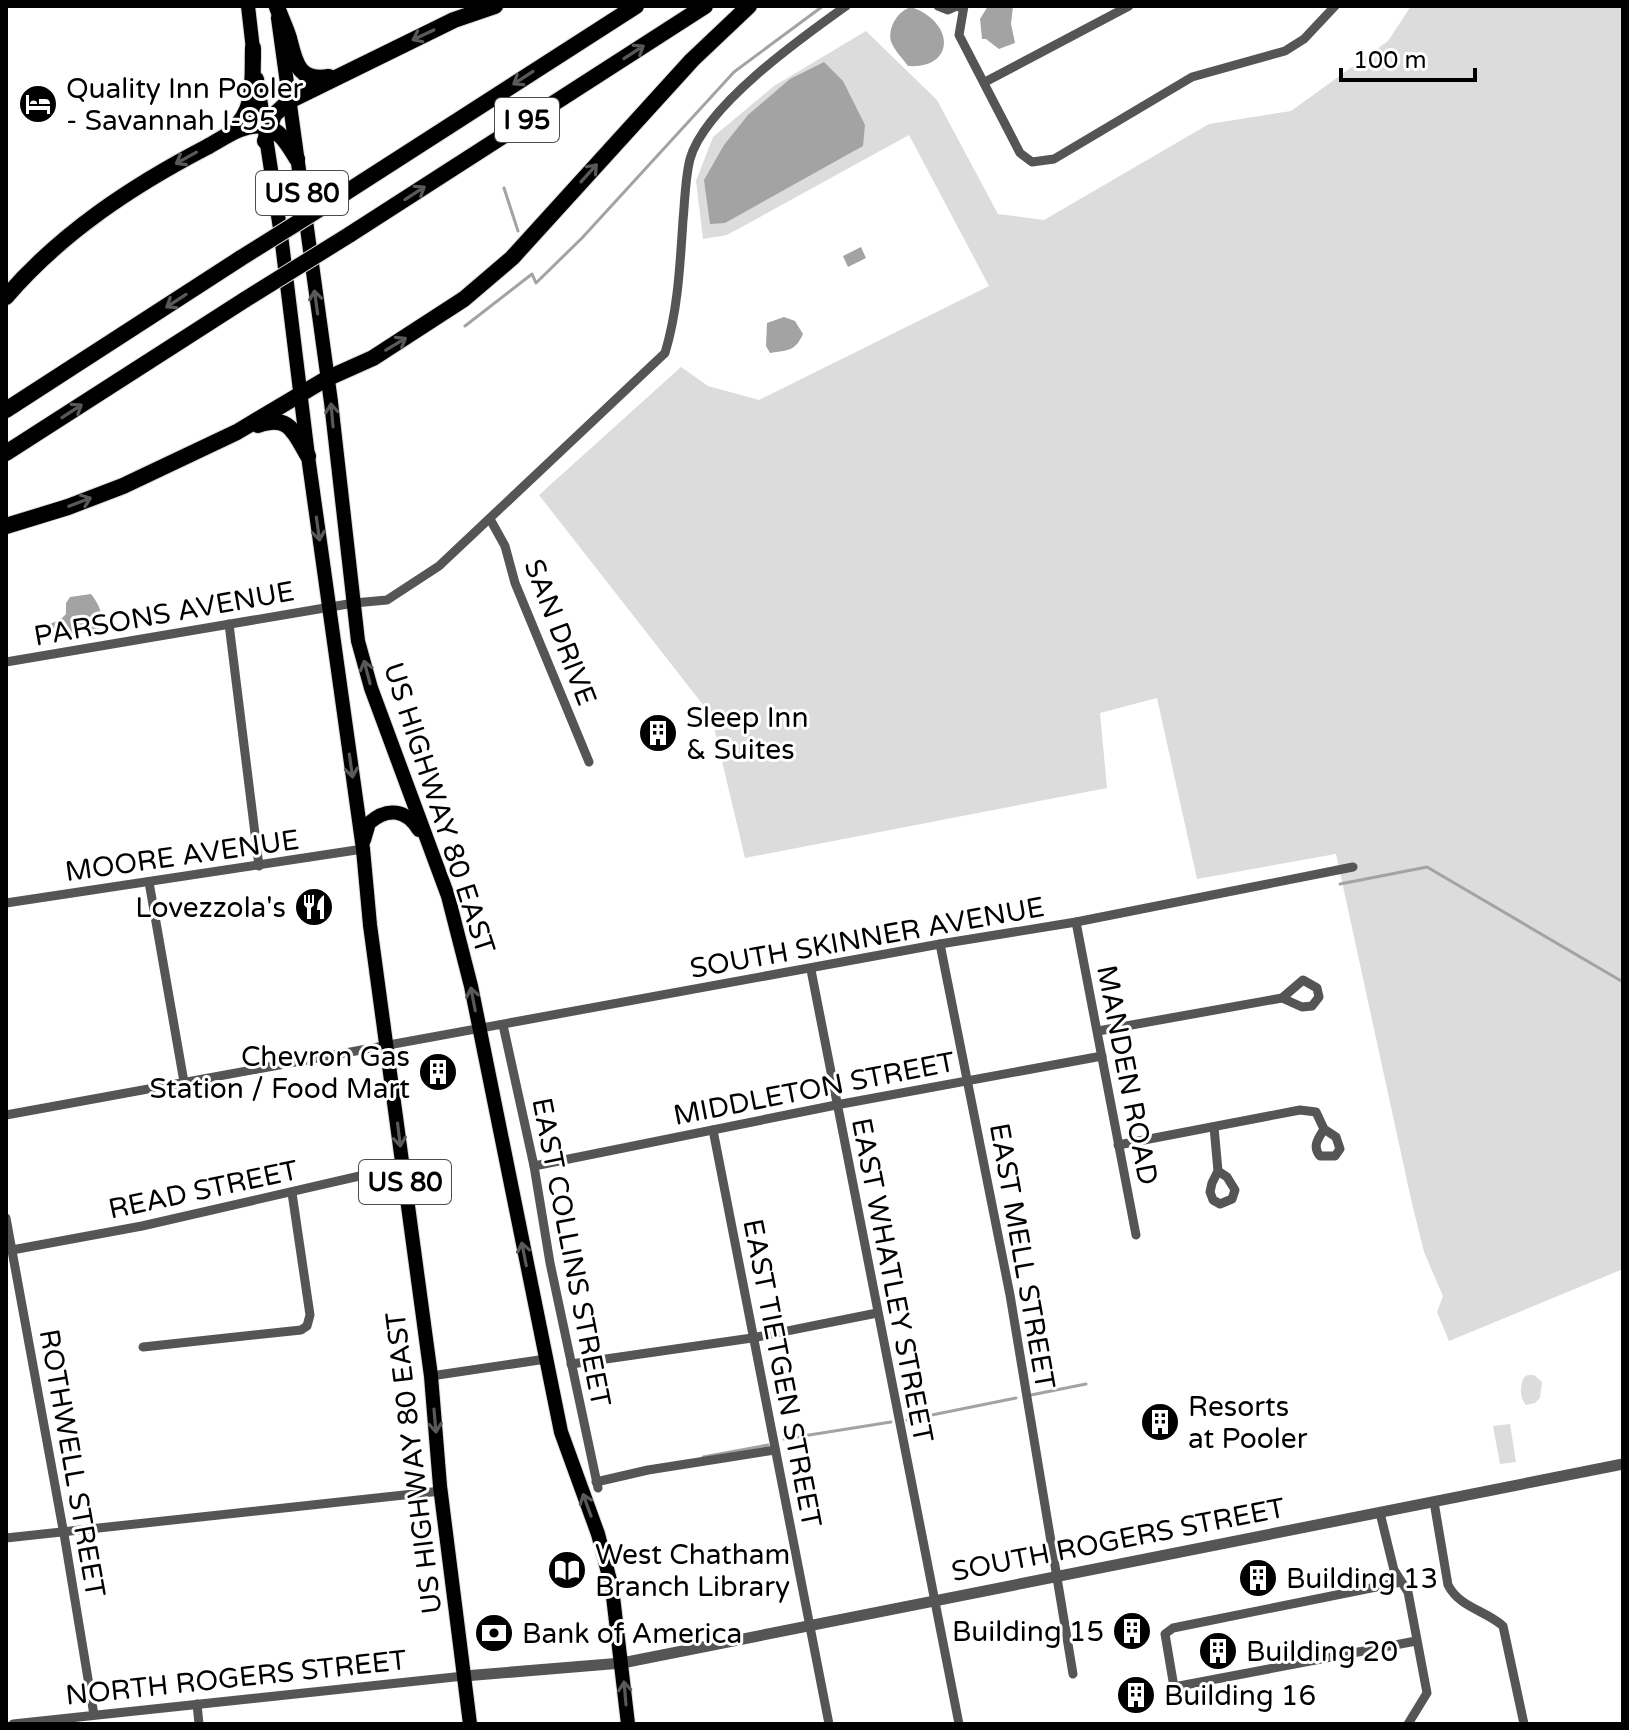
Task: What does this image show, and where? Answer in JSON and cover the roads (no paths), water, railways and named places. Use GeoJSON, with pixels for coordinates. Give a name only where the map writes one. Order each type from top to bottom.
{"type":"FeatureCollection","features":[{"type":"Feature","properties":{"kind":"highway"},"geometry":{"type":"LineString","coordinates":[[274,6],[289,37],[293,59],[301,70],[310,77],[339,75]]}},
{"type":"Feature","properties":{"kind":"highway"},"geometry":{"type":"LineString","coordinates":[[265,131],[274,115],[289,101],[454,20],[495,6]]}},
{"type":"Feature","properties":{"kind":"highway","name":"I 95"},"geometry":{"type":"LineString","coordinates":[[6,410],[636,6]]}},
{"type":"Feature","properties":{"kind":"highway","name":"I 95"},"geometry":{"type":"LineString","coordinates":[[6,453],[705,6]]}},
{"type":"Feature","properties":{"kind":"highway"},"geometry":{"type":"LineString","coordinates":[[6,526],[123,486],[237,432],[301,397],[326,379],[373,358],[464,299],[512,258],[692,60],[749,6]]}},
{"type":"Feature","properties":{"kind":"highway"},"geometry":{"type":"LineString","coordinates":[[219,141],[241,123],[252,104],[253,48]]}},
{"type":"Feature","properties":{"kind":"highway"},"geometry":{"type":"LineString","coordinates":[[6,297],[41,260],[129,190],[219,141],[251,126],[284,139],[297,159]]}},
{"type":"Feature","properties":{"kind":"highway"},"geometry":{"type":"LineString","coordinates":[[237,432],[271,420],[283,422],[293,431],[308,456]]}},
{"type":"Feature","properties":{"kind":"main road","name":"US HIGHWAY 80 EAST"},"geometry":{"type":"LineString","coordinates":[[248,6],[363,849],[370,925],[431,1376],[441,1491],[464,1676]]}},
{"type":"Feature","properties":{"kind":"main road","name":"US HIGHWAY 80 EAST"},"geometry":{"type":"LineString","coordinates":[[274,6],[331,402],[358,641],[371,688],[448,896],[479,1028],[561,1432],[598,1534],[612,1588],[622,1663]]}},
{"type":"Feature","properties":{"kind":"main road"},"geometry":{"type":"LineString","coordinates":[[363,849],[369,823],[383,814],[396,811],[413,820],[431,851]]}},
{"type":"Feature","properties":{"kind":"main road","name":"US 80"},"geometry":{"type":"LineString","coordinates":[[622,1663],[628,1724]]}},
{"type":"Feature","properties":{"kind":"main road","name":"US 80"},"geometry":{"type":"LineString","coordinates":[[464,1676],[470,1724]]}},
{"type":"Feature","properties":{"kind":"street","name":"PARSONS AVENUE"},"geometry":{"type":"LineString","coordinates":[[6,662],[387,600],[439,566],[665,353],[674,322],[686,181],[691,157],[701,134],[717,112],[786,52],[846,6]]}},
{"type":"Feature","properties":{"kind":"street"},"geometry":{"type":"LineString","coordinates":[[938,6],[948,10],[960,7],[959,35],[1020,153],[1032,162],[1054,159],[1192,77],[1285,51],[1304,39],[1335,6]]}},
{"type":"Feature","properties":{"kind":"street"},"geometry":{"type":"LineString","coordinates":[[985,82],[1129,6]]}},
{"type":"Feature","properties":{"kind":"street","name":"SAN DRIVE"},"geometry":{"type":"LineString","coordinates":[[490,519],[505,546],[515,583],[589,762]]}},
{"type":"Feature","properties":{"kind":"street"},"geometry":{"type":"LineString","coordinates":[[229,624],[259,866]]}},
{"type":"Feature","properties":{"kind":"street","name":"MOORE AVENUE"},"geometry":{"type":"LineString","coordinates":[[6,903],[363,849]]}},
{"type":"Feature","properties":{"kind":"street","name":"SOUTH SKINNER AVENUE"},"geometry":{"type":"LineString","coordinates":[[6,1115],[940,944],[1076,922],[1353,867]]}},
{"type":"Feature","properties":{"kind":"street"},"geometry":{"type":"LineString","coordinates":[[149,882],[184,1082]]}},
{"type":"Feature","properties":{"kind":"street","name":"MANDEN ROAD"},"geometry":{"type":"LineString","coordinates":[[1076,922],[1136,1235]]}},
{"type":"Feature","properties":{"kind":"street","name":"EAST MELL STREET"},"geometry":{"type":"LineString","coordinates":[[940,944],[1010,1295],[1073,1674]]}},
{"type":"Feature","properties":{"kind":"street","name":"EAST WHATLEY STREET"},"geometry":{"type":"LineString","coordinates":[[811,970],[959,1724]]}},
{"type":"Feature","properties":{"kind":"street"},"geometry":{"type":"LineString","coordinates":[[1098,1031],[1282,998]]}},
{"type":"Feature","properties":{"kind":"street","name":"EAST COLLINS STREET"},"geometry":{"type":"LineString","coordinates":[[503,1025],[597,1485],[648,1470],[775,1450]]}},
{"type":"Feature","properties":{"kind":"street","name":"MIDDLETON STREET"},"geometry":{"type":"LineString","coordinates":[[534,1166],[836,1105],[1102,1056]]}},
{"type":"Feature","properties":{"kind":"street"},"geometry":{"type":"LineString","coordinates":[[1118,1145],[1300,1110],[1316,1112],[1324,1129]]}},
{"type":"Feature","properties":{"kind":"street"},"geometry":{"type":"LineString","coordinates":[[1214,1127],[1218,1171]]}},
{"type":"Feature","properties":{"kind":"street","name":"EAST TIETGEN STREET"},"geometry":{"type":"LineString","coordinates":[[713,1130],[829,1724]]}},
{"type":"Feature","properties":{"kind":"street","name":"READ STREET"},"geometry":{"type":"LineString","coordinates":[[12,1250],[142,1226],[403,1166]]}},
{"type":"Feature","properties":{"kind":"street"},"geometry":{"type":"LineString","coordinates":[[143,1347],[301,1330],[307,1326],[310,1315],[292,1193]]}},
{"type":"Feature","properties":{"kind":"street","name":"ROTHWELL STREET"},"geometry":{"type":"LineString","coordinates":[[6,1218],[94,1715]]}},
{"type":"Feature","properties":{"kind":"street"},"geometry":{"type":"LineString","coordinates":[[571,1364],[752,1338],[877,1313]]}},
{"type":"Feature","properties":{"kind":"street"},"geometry":{"type":"LineString","coordinates":[[431,1376],[546,1359]]}},
{"type":"Feature","properties":{"kind":"street","name":"SOUTH ROGERS STREET"},"geometry":{"type":"LineString","coordinates":[[464,1676],[622,1663],[1623,1464]]}},
{"type":"Feature","properties":{"kind":"street"},"geometry":{"type":"LineString","coordinates":[[6,1538],[441,1491]]}},
{"type":"Feature","properties":{"kind":"street"},"geometry":{"type":"LineString","coordinates":[[1434,1502],[1448,1585],[1463,1604],[1495,1618],[1503,1626],[1524,1724]]}},
{"type":"Feature","properties":{"kind":"street"},"geometry":{"type":"LineString","coordinates":[[1380,1513],[1390,1558],[1408,1592],[1427,1693],[1408,1724]]}},
{"type":"Feature","properties":{"kind":"street"},"geometry":{"type":"LineString","coordinates":[[1401,1582],[1173,1628],[1165,1634],[1174,1687],[1416,1641]]}},
{"type":"Feature","properties":{"kind":"street","name":"NORTH ROGERS STREET"},"geometry":{"type":"LineString","coordinates":[[13,1724],[464,1676]]}},
{"type":"Feature","properties":{"kind":"street"},"geometry":{"type":"LineString","coordinates":[[197,1704],[199,1724]]}},
{"type":"Feature","properties":{"kind":"waterway"},"geometry":{"type":"LineString","coordinates":[[465,326],[532,274],[536,283],[582,238],[734,72],[823,6]]}},
{"type":"Feature","properties":{"kind":"waterway"},"geometry":{"type":"LineString","coordinates":[[504,188],[518,231]]}},
{"type":"Feature","properties":{"kind":"waterway"},"geometry":{"type":"LineString","coordinates":[[1340,884],[1427,867],[1623,982]]}},
{"type":"Feature","properties":{"kind":"waterway"},"geometry":{"type":"LineString","coordinates":[[1031,1395],[1086,1384]]}},
{"type":"Feature","properties":{"kind":"waterway"},"geometry":{"type":"LineString","coordinates":[[907,1420],[1016,1398]]}},
{"type":"Feature","properties":{"kind":"waterway"},"geometry":{"type":"LineString","coordinates":[[784,1439],[891,1422]]}},
{"type":"Feature","properties":{"kind":"waterway"},"geometry":{"type":"LineString","coordinates":[[703,1457],[768,1445]]}},
{"type":"Feature","properties":{"kind":"place","name":"Quality Inn Pooler - Savannah I-95"},"geometry":{"type":"Point","coordinates":[38,104]}},
{"type":"Feature","properties":{"kind":"place","name":"Sleep Inn & Suites"},"geometry":{"type":"Point","coordinates":[658,733]}},
{"type":"Feature","properties":{"kind":"place","name":"Lovezzola's"},"geometry":{"type":"Point","coordinates":[314,907]}},
{"type":"Feature","properties":{"kind":"place","name":"Chevron Gas Station / Food Mart"},"geometry":{"type":"Point","coordinates":[438,1072]}},
{"type":"Feature","properties":{"kind":"place","name":"Resorts at Pooler"},"geometry":{"type":"Point","coordinates":[1160,1422]}},
{"type":"Feature","properties":{"kind":"place","name":"West Chatham Branch Library"},"geometry":{"type":"Point","coordinates":[567,1570]}},
{"type":"Feature","properties":{"kind":"place","name":"Building 13"},"geometry":{"type":"Point","coordinates":[1258,1578]}},
{"type":"Feature","properties":{"kind":"place","name":"Building 15"},"geometry":{"type":"Point","coordinates":[1132,1631]}},
{"type":"Feature","properties":{"kind":"place","name":"Bank of America"},"geometry":{"type":"Point","coordinates":[494,1633]}},
{"type":"Feature","properties":{"kind":"place","name":"Building 20"},"geometry":{"type":"Point","coordinates":[1218,1651]}},
{"type":"Feature","properties":{"kind":"place","name":"Building 16"},"geometry":{"type":"Point","coordinates":[1136,1695]}}]}
